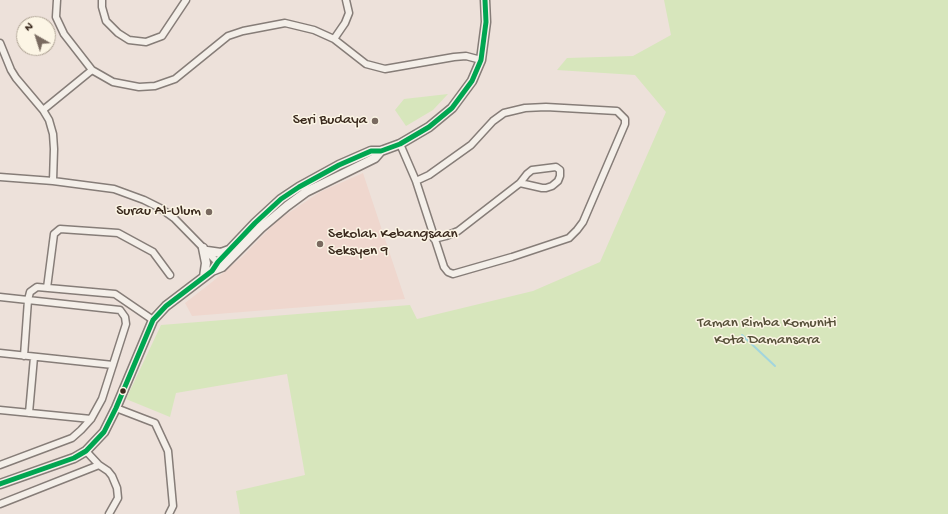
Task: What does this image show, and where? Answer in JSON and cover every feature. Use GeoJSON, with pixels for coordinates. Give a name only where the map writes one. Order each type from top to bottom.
{"type":"FeatureCollection","features":[{"type":"Feature","properties":{"kind":"street"},"geometry":{"type":"LineString","coordinates":[[57,0],[56,17],[64,34],[92,70],[113,82],[139,87],[155,86],[175,79],[228,36],[243,31],[285,23],[314,30],[334,39],[366,64],[385,69],[454,57],[466,56],[481,60]]}},
{"type":"Feature","properties":{"kind":"street"},"geometry":{"type":"LineString","coordinates":[[102,0],[102,7],[106,21],[118,33],[130,40],[146,42],[162,36],[186,0]]}},
{"type":"Feature","properties":{"kind":"street"},"geometry":{"type":"LineString","coordinates":[[334,39],[345,23],[349,14],[346,0]]}},
{"type":"Feature","properties":{"kind":"street"},"geometry":{"type":"LineString","coordinates":[[220,265],[229,250],[281,199],[299,187],[339,165],[371,151],[381,151],[400,144],[429,127],[452,108],[472,81],[481,60],[486,22],[485,0]]}},
{"type":"Feature","properties":{"kind":"street"},"geometry":{"type":"LineString","coordinates":[[0,43],[11,70],[16,78],[43,110],[49,120],[53,134],[54,149],[53,181]]}},
{"type":"Feature","properties":{"kind":"street"},"geometry":{"type":"LineString","coordinates":[[43,110],[92,70]]}},
{"type":"Feature","properties":{"kind":"street"},"geometry":{"type":"LineString","coordinates":[[400,144],[416,180],[444,267],[448,272],[453,274],[512,257],[569,238],[583,222],[625,124],[625,119],[617,111],[546,107],[526,108],[504,113],[493,121],[471,145],[429,175],[416,180]]}},
{"type":"Feature","properties":{"kind":"street"},"geometry":{"type":"LineString","coordinates":[[0,484],[74,458],[86,451],[104,432],[116,408],[153,320],[166,306],[220,265],[261,228],[306,192],[375,158],[381,151]]}},
{"type":"Feature","properties":{"kind":"street"},"geometry":{"type":"LineString","coordinates":[[339,165],[343,173]]}},
{"type":"Feature","properties":{"kind":"street"},"geometry":{"type":"LineString","coordinates":[[434,239],[458,231],[520,183],[532,170],[556,167],[560,170],[558,181],[546,188],[520,183]]}},
{"type":"Feature","properties":{"kind":"street"},"geometry":{"type":"LineString","coordinates":[[0,177],[53,181],[114,189],[144,200],[160,208],[174,218],[220,265]]}},
{"type":"Feature","properties":{"kind":"street"},"geometry":{"type":"LineString","coordinates":[[47,288],[54,234],[60,229],[118,233],[153,252],[170,275]]}},
{"type":"Feature","properties":{"kind":"street"},"geometry":{"type":"LineString","coordinates":[[205,250],[221,253],[229,250]]}},
{"type":"Feature","properties":{"kind":"street"},"geometry":{"type":"LineString","coordinates":[[204,277],[206,263],[205,250]]}},
{"type":"Feature","properties":{"kind":"street"},"geometry":{"type":"LineString","coordinates":[[24,356],[28,300],[30,292],[37,287],[115,294],[153,320]]}},
{"type":"Feature","properties":{"kind":"street"},"geometry":{"type":"LineString","coordinates":[[0,297],[120,310],[125,317],[126,324],[102,399],[91,419],[72,438],[0,465]]}},
{"type":"Feature","properties":{"kind":"street"},"geometry":{"type":"LineString","coordinates":[[0,354],[113,365]]}},
{"type":"Feature","properties":{"kind":"street"},"geometry":{"type":"LineString","coordinates":[[29,413],[34,357]]}},
{"type":"Feature","properties":{"kind":"street"},"geometry":{"type":"LineString","coordinates":[[116,408],[155,423],[168,451],[173,506],[169,514]]}},
{"type":"Feature","properties":{"kind":"street"},"geometry":{"type":"LineString","coordinates":[[0,410],[91,419]]}},
{"type":"Feature","properties":{"kind":"street"},"geometry":{"type":"LineString","coordinates":[[86,451],[99,465],[108,471],[117,488],[118,498],[109,514]]}},
{"type":"Feature","properties":{"kind":"street"},"geometry":{"type":"LineString","coordinates":[[0,504],[99,465]]}},
{"type":"Feature","properties":{"kind":"shaded area","name":"Sekolah Kebangsaan Seksyen 9"},"geometry":{"type":"Polygon","coordinates":[[[363,173],[405,299],[192,316],[185,303],[242,257],[278,220],[320,192],[363,173]]]}},
{"type":"Feature","properties":{"kind":"green space","name":"Taman Rimba Komuniti Kota Damansara"},"geometry":{"type":"Polygon","coordinates":[[[664,0],[948,0],[948,514],[240,514],[236,491],[305,475],[287,374],[176,393],[170,417],[126,399],[161,325],[410,305],[417,319],[533,291],[600,262],[666,112],[635,75],[557,70],[567,58],[633,56],[671,35],[664,0]]]}},
{"type":"Feature","properties":{"kind":"green space"},"geometry":{"type":"Polygon","coordinates":[[[448,94],[433,110],[406,126],[395,110],[404,99],[448,94]]]}},
{"type":"Feature","properties":{"kind":"waterway"},"geometry":{"type":"LineString","coordinates":[[742,335],[775,366]]}},
{"type":"Feature","properties":{"kind":"transit line"},"geometry":{"type":"LineString","coordinates":[[0,484],[74,458],[86,451],[104,432],[116,408],[153,320],[166,306],[212,271],[218,262],[255,223],[281,199],[299,187],[339,165],[371,151],[381,151],[400,144],[429,127],[452,108],[472,81],[481,60],[486,22],[485,0]]}},
{"type":"Feature","properties":{"kind":"place","name":"Seri Budaya"},"geometry":{"type":"Point","coordinates":[375,121]}},
{"type":"Feature","properties":{"kind":"place","name":"Surau Al-Ulum"},"geometry":{"type":"Point","coordinates":[209,212]}},
{"type":"Feature","properties":{"kind":"place","name":"Sekolah Kebangsaan Seksyen 9"},"geometry":{"type":"Point","coordinates":[320,244]}}]}
